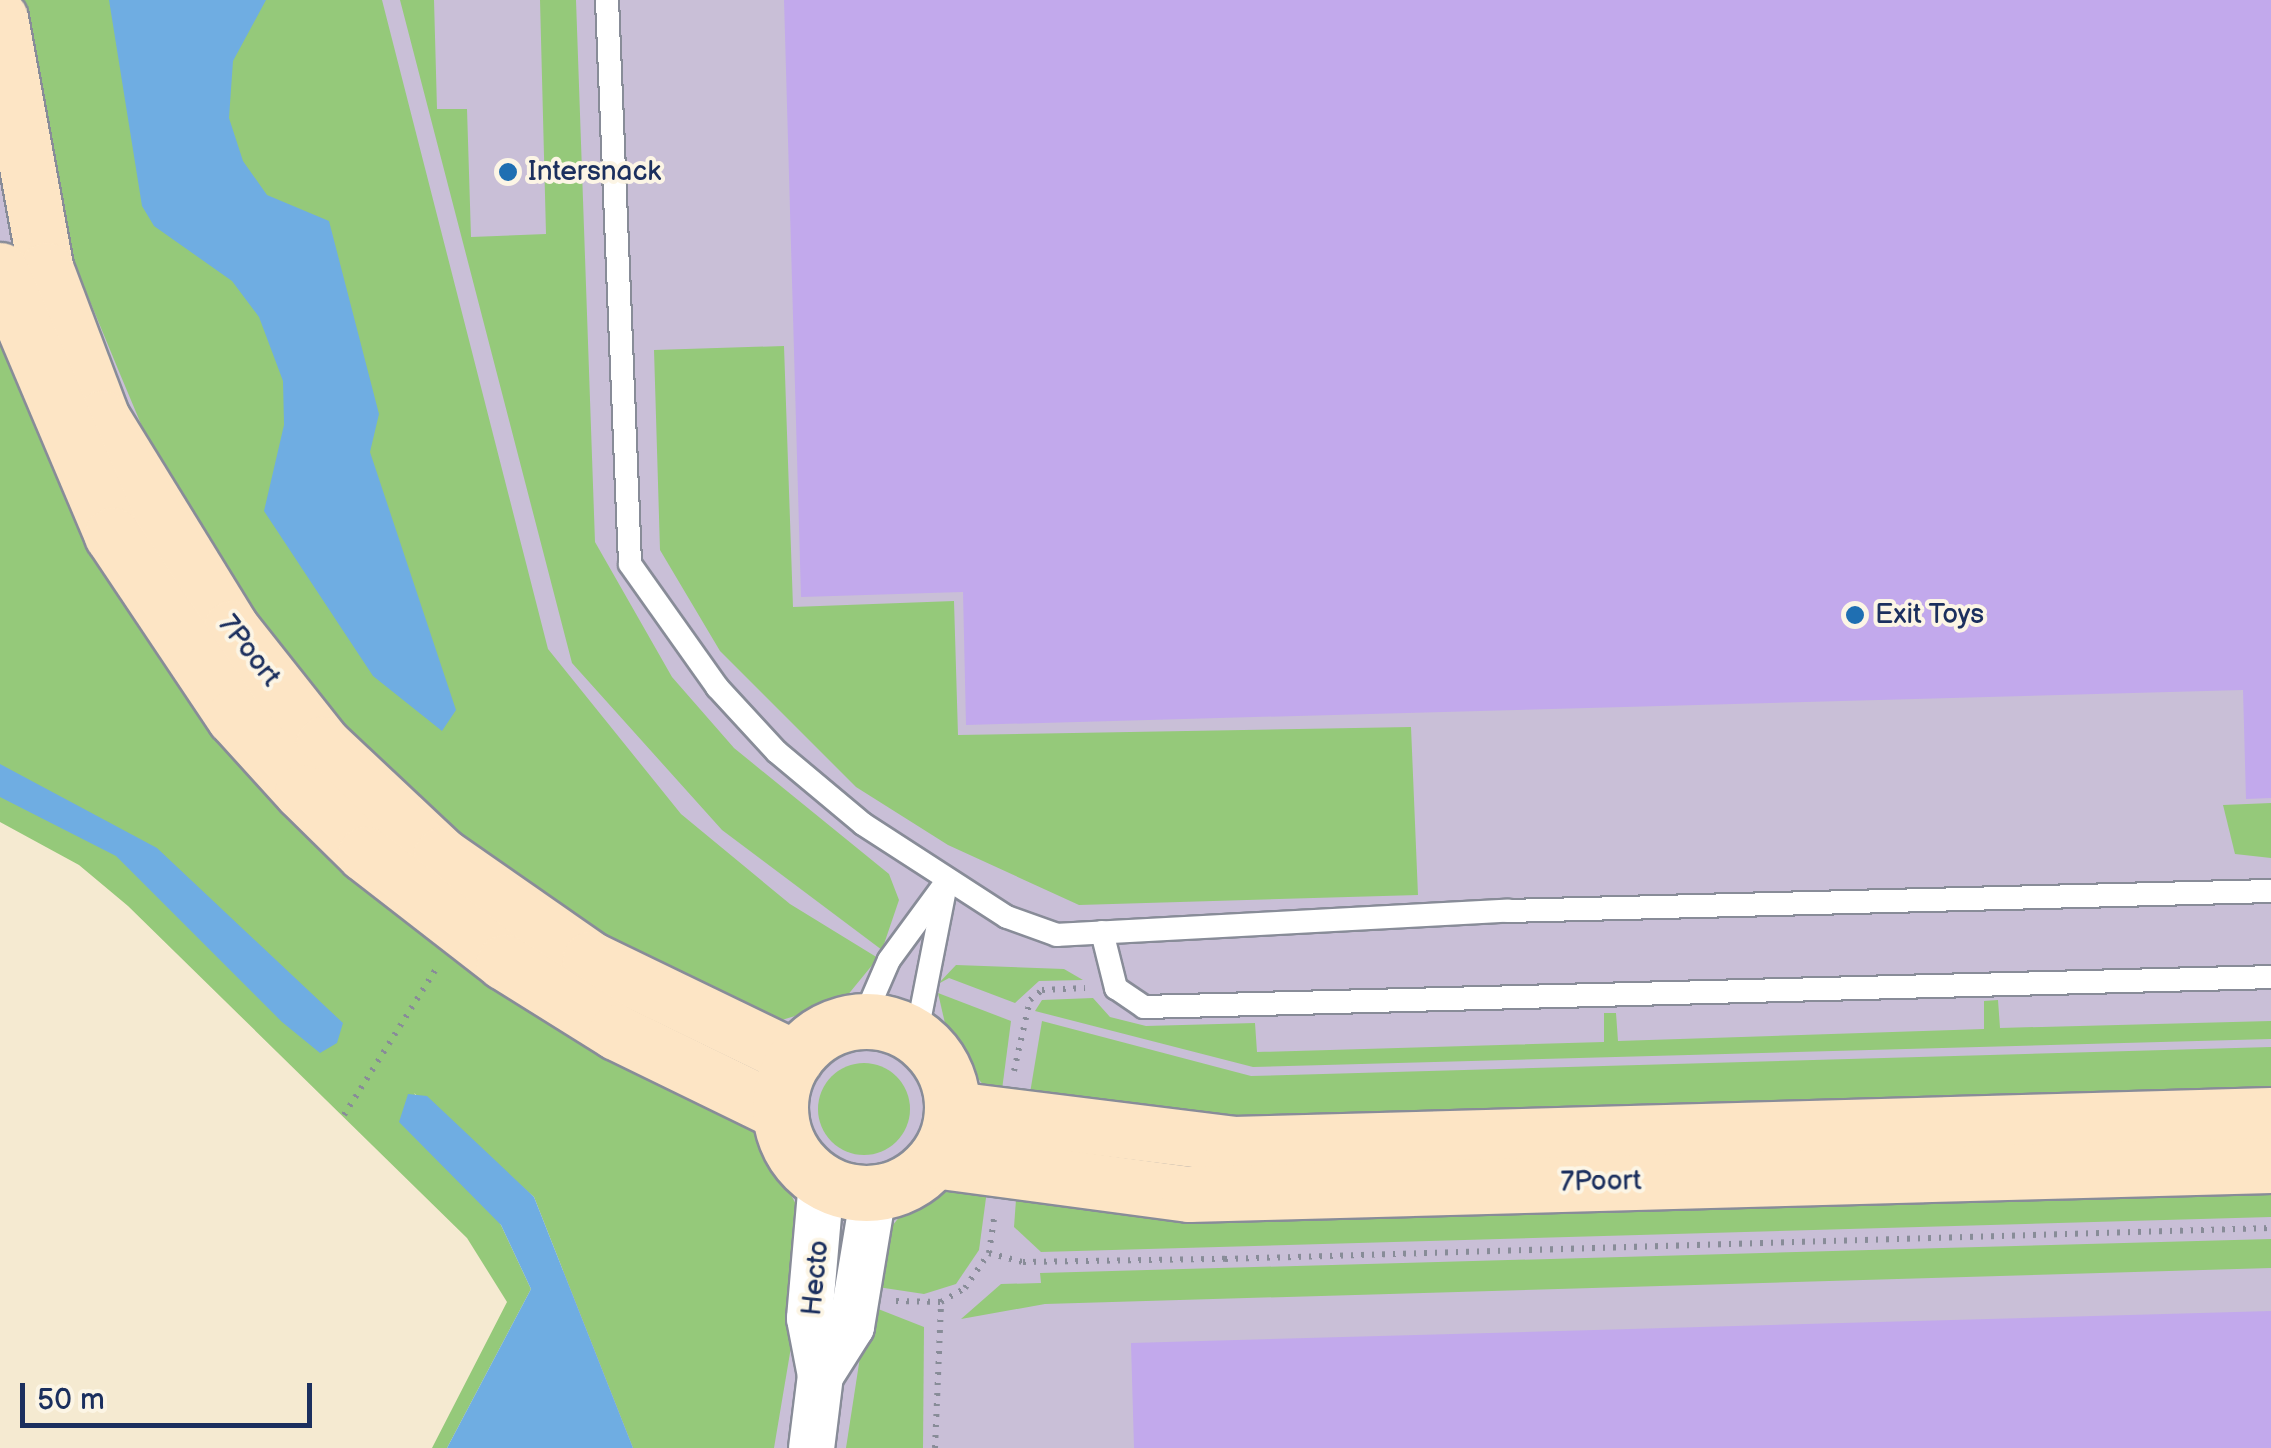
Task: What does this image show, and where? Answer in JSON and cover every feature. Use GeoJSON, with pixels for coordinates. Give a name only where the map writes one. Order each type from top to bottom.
{"type":"FeatureCollection","features":[{"type":"Feature","properties":{"kind":"street","name":"7Poort"},"geometry":{"type":"LineString","coordinates":[[0,18],[46,270],[88,381],[170,541],[231,628],[323,744],[441,855],[590,959],[795,1058]]}},
{"type":"Feature","properties":{"kind":"street","name":"7Poort"},"geometry":{"type":"LineString","coordinates":[[0,270],[62,433],[150,597],[234,717],[302,792],[456,926],[616,1032],[780,1112]]}},
{"type":"Feature","properties":{"kind":"street"},"geometry":{"type":"LineString","coordinates":[[863,1020],[916,1037],[936,1056],[952,1109],[934,1160],[906,1183],[847,1186],[792,1152],[780,1112],[795,1058],[837,1026],[863,1020]]}},
{"type":"Feature","properties":{"kind":"street","name":"7Poort"},"geometry":{"type":"LineString","coordinates":[[952,1109],[1233,1144],[2271,1115]]}},
{"type":"Feature","properties":{"kind":"street","name":"7Poort"},"geometry":{"type":"LineString","coordinates":[[934,1160],[1189,1194],[2271,1165]]}},
{"type":"Feature","properties":{"kind":"street","name":"Hecto"},"geometry":{"type":"LineString","coordinates":[[811,1448],[820,1375],[808,1318],[847,1186]]}},
{"type":"Feature","properties":{"kind":"lane"},"geometry":{"type":"LineString","coordinates":[[607,0],[630,564],[717,687],[778,752],[946,881],[1057,935],[2271,892]]}},
{"type":"Feature","properties":{"kind":"lane"},"geometry":{"type":"LineString","coordinates":[[863,1020],[889,960],[946,881]]}},
{"type":"Feature","properties":{"kind":"lane"},"geometry":{"type":"LineString","coordinates":[[916,1037],[946,881]]}},
{"type":"Feature","properties":{"kind":"lane"},"geometry":{"type":"LineString","coordinates":[[1102,932],[1116,988],[1144,1008],[2271,978]]}},
{"type":"Feature","properties":{"kind":"path"},"geometry":{"type":"LineString","coordinates":[[344,1115],[397,1043],[456,926]]}},
{"type":"Feature","properties":{"kind":"path"},"geometry":{"type":"LineString","coordinates":[[989,1254],[1023,1262],[1225,1259],[2271,1228]]}},
{"type":"Feature","properties":{"kind":"path"},"geometry":{"type":"LineString","coordinates":[[935,1448],[941,1302]]}},
{"type":"Feature","properties":{"kind":"shaded area"},"geometry":{"type":"Polygon","coordinates":[[[0,0],[2271,0],[2271,1448],[474,1448],[585,1226],[0,607],[0,0]]]}},
{"type":"Feature","properties":{"kind":"green space"},"geometry":{"type":"Polygon","coordinates":[[[12,0],[382,0],[548,649],[681,814],[790,904],[878,958],[842,1002],[765,1025],[576,938],[304,708],[167,486],[49,202],[12,0]]]}},
{"type":"Feature","properties":{"kind":"green space"},"geometry":{"type":"Polygon","coordinates":[[[400,0],[434,0],[437,109],[467,109],[471,237],[546,234],[540,0],[576,0],[595,542],[672,677],[734,748],[889,874],[899,900],[882,950],[722,830],[572,663],[400,0]]]}},
{"type":"Feature","properties":{"kind":"green space"},"geometry":{"type":"Polygon","coordinates":[[[0,291],[57,443],[759,1136],[798,1208],[804,1270],[774,1448],[633,1448],[534,1197],[414,1093],[501,1225],[531,1289],[447,1448],[432,1448],[507,1302],[467,1238],[128,906],[79,865],[0,822],[0,291]]]}},
{"type":"Feature","properties":{"kind":"green space"},"geometry":{"type":"Polygon","coordinates":[[[784,346],[793,607],[954,601],[958,735],[1411,727],[1418,895],[1079,905],[948,845],[856,787],[720,651],[660,550],[654,350],[784,346]]]}},
{"type":"Feature","properties":{"kind":"green space"},"geometry":{"type":"Polygon","coordinates":[[[2271,803],[2271,858],[2235,854],[2223,805],[2271,803]]]}},
{"type":"Feature","properties":{"kind":"green space"},"geometry":{"type":"Polygon","coordinates":[[[956,965],[1064,969],[1083,980],[1039,981],[1015,1003],[949,978],[938,984],[956,965]]]}},
{"type":"Feature","properties":{"kind":"green space"},"geometry":{"type":"Polygon","coordinates":[[[938,993],[1011,1021],[1000,1105],[950,1045],[938,993]]]}},
{"type":"Feature","properties":{"kind":"green space"},"geometry":{"type":"Polygon","coordinates":[[[1093,998],[1110,1017],[1146,1026],[1255,1023],[1257,1052],[1604,1042],[1604,1013],[1616,1013],[1618,1041],[1984,1029],[1984,1001],[1998,1000],[2000,1028],[2271,1021],[2271,1039],[1253,1067],[1035,1011],[1042,1000],[1093,998]]]}},
{"type":"Feature","properties":{"kind":"green space"},"geometry":{"type":"Polygon","coordinates":[[[1042,1021],[1251,1076],[2271,1047],[2271,1103],[1254,1133],[1027,1111],[1042,1021]]]}},
{"type":"Feature","properties":{"kind":"green space"},"geometry":{"type":"Polygon","coordinates":[[[864,1063],[882,1066],[897,1076],[907,1091],[907,1127],[897,1142],[882,1152],[864,1155],[846,1152],[831,1142],[821,1127],[818,1109],[821,1091],[831,1076],[846,1066],[864,1063]]]}},
{"type":"Feature","properties":{"kind":"green space"},"geometry":{"type":"Polygon","coordinates":[[[2271,1175],[2271,1217],[1041,1252],[1014,1227],[1017,1186],[2271,1175]]]}},
{"type":"Feature","properties":{"kind":"green space"},"geometry":{"type":"Polygon","coordinates":[[[988,1183],[979,1250],[956,1284],[924,1294],[871,1286],[885,1235],[904,1211],[945,1188],[988,1183]]]}},
{"type":"Feature","properties":{"kind":"green space"},"geometry":{"type":"Polygon","coordinates":[[[2271,1239],[2271,1268],[1045,1304],[961,1319],[1001,1284],[1041,1283],[1040,1273],[2271,1239]]]}},
{"type":"Feature","properties":{"kind":"green space"},"geometry":{"type":"Polygon","coordinates":[[[868,1305],[924,1327],[923,1448],[846,1448],[868,1305]]]}},
{"type":"Feature","properties":{"kind":"water"},"geometry":{"type":"Polygon","coordinates":[[[109,0],[266,0],[233,61],[229,118],[243,161],[267,195],[329,221],[379,414],[370,452],[456,710],[442,731],[373,676],[264,511],[284,425],[283,381],[259,317],[232,281],[154,226],[142,206],[109,0]]]}},
{"type":"Feature","properties":{"kind":"water"},"geometry":{"type":"Polygon","coordinates":[[[0,764],[157,848],[343,1023],[337,1043],[320,1053],[282,1022],[116,856],[0,797],[0,764]]]}},
{"type":"Feature","properties":{"kind":"water"},"geometry":{"type":"Polygon","coordinates":[[[408,1094],[427,1096],[534,1197],[633,1448],[447,1448],[531,1289],[501,1225],[399,1122],[408,1094]]]}},
{"type":"Feature","properties":{"kind":"building"},"geometry":{"type":"Polygon","coordinates":[[[784,0],[2271,0],[2271,798],[2246,799],[2243,690],[966,725],[963,592],[801,597],[784,0]]]}},
{"type":"Feature","properties":{"kind":"building"},"geometry":{"type":"Polygon","coordinates":[[[2271,1311],[2271,1448],[1134,1448],[1131,1343],[2271,1311]]]}},
{"type":"Feature","properties":{"kind":"place","name":"Intersnack"},"geometry":{"type":"Point","coordinates":[508,172]}},
{"type":"Feature","properties":{"kind":"place","name":"Exit Toys"},"geometry":{"type":"Point","coordinates":[1855,615]}}]}
